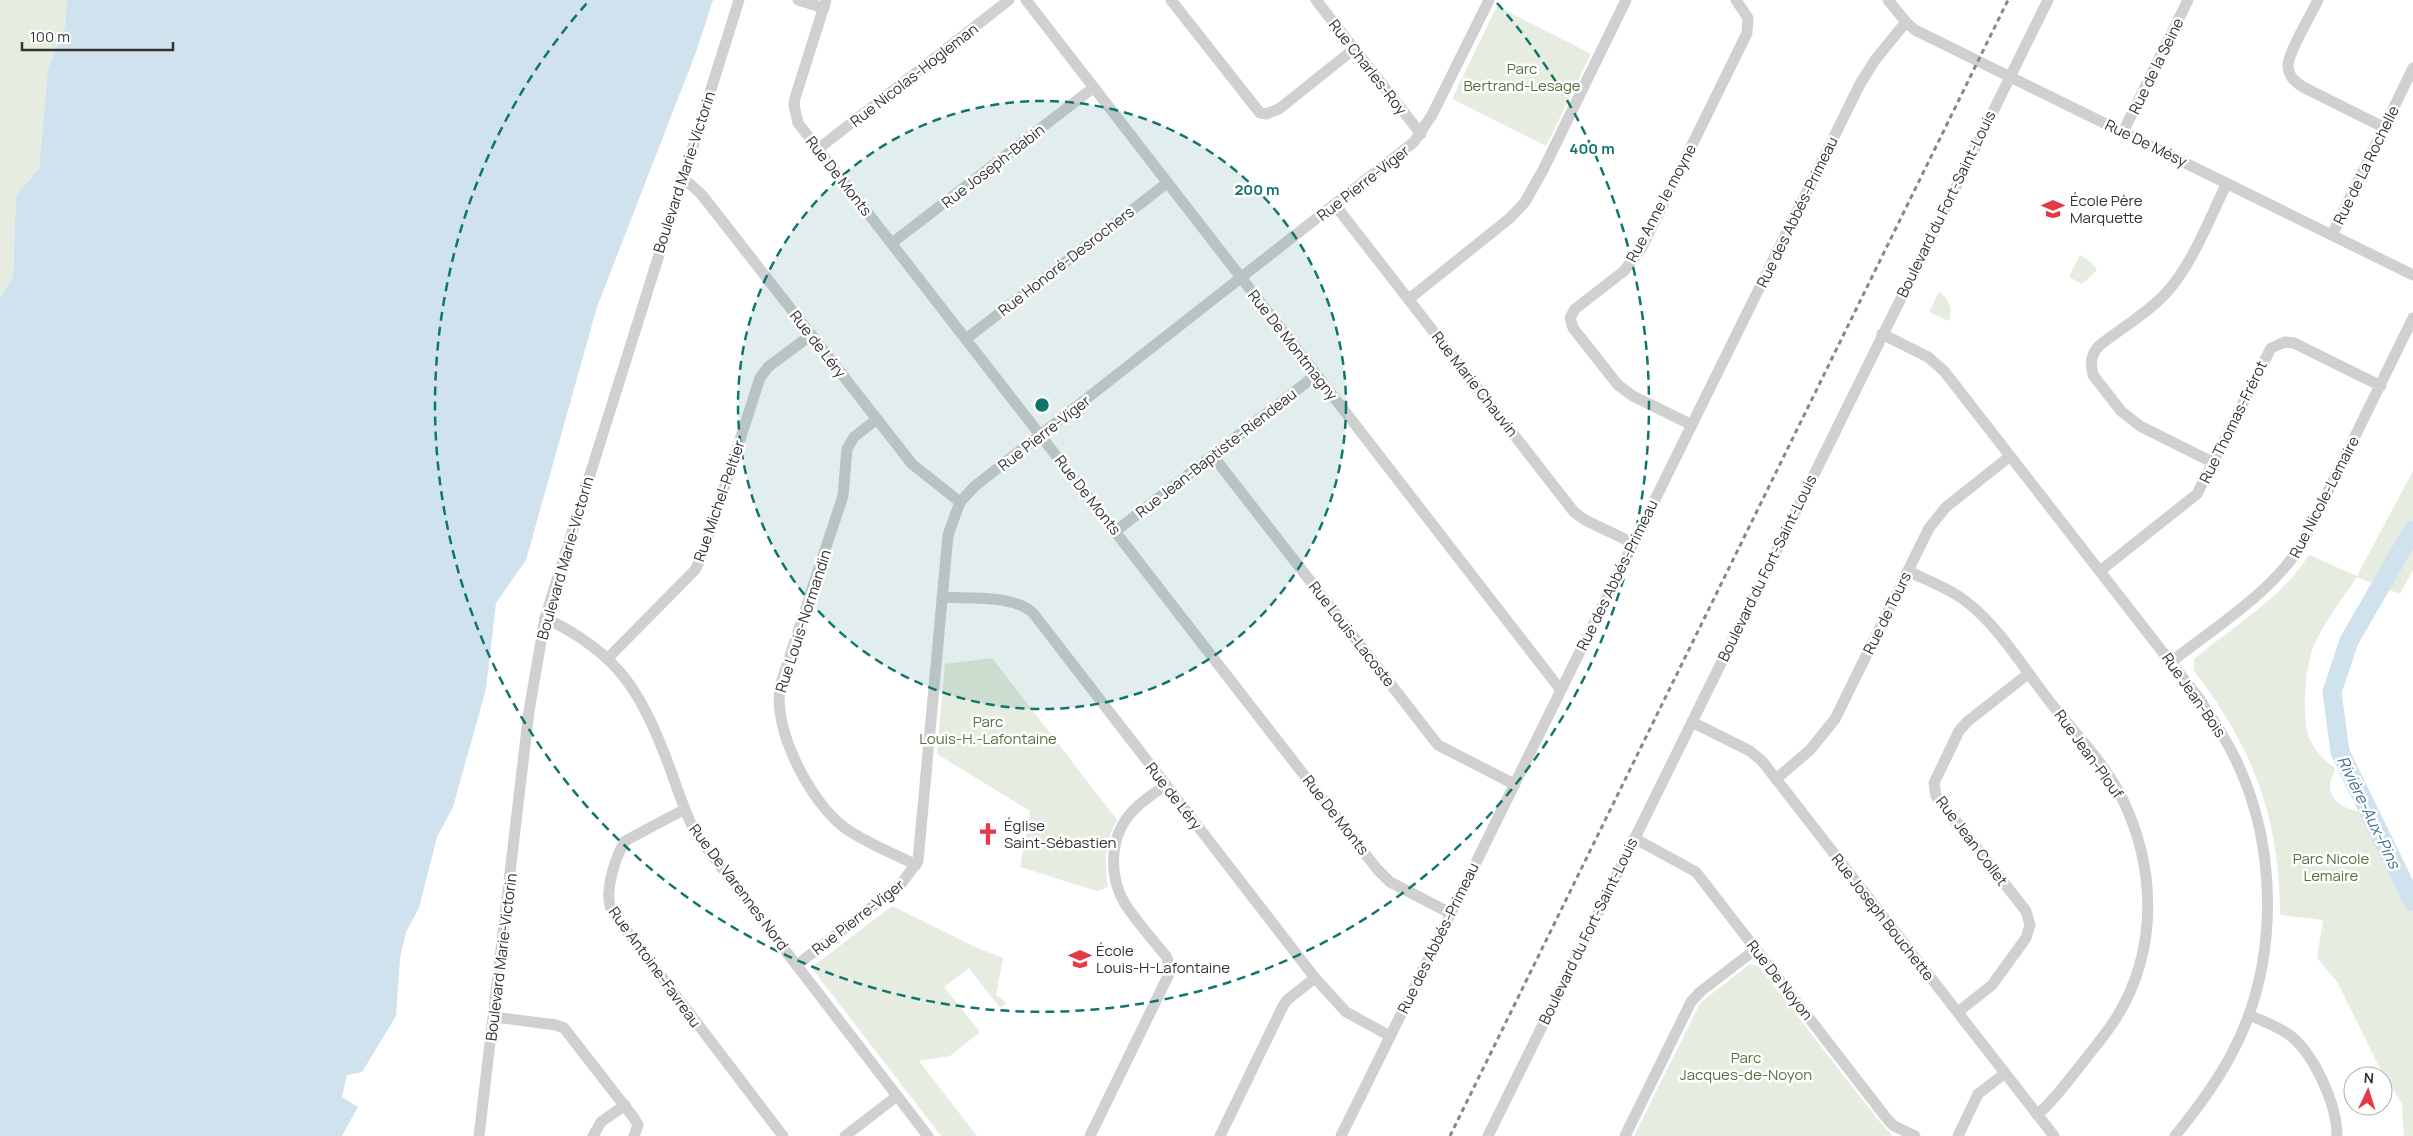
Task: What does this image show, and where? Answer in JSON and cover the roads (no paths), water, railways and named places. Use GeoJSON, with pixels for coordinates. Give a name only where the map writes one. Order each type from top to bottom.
{"type":"FeatureCollection","features":[{"type":"Feature","properties":{"kind":"street","name":"Boulevard Marie-Victorin"},"geometry":{"type":"LineString","coordinates":[[479,1136],[529,711],[545,618],[738,0]]}},
{"type":"Feature","properties":{"kind":"street","name":"Rue De Monts"},"geometry":{"type":"LineString","coordinates":[[798,0],[825,4],[794,105],[798,123],[1378,869],[1395,884],[1450,913]]}},
{"type":"Feature","properties":{"kind":"street","name":"Rue Nicolas-Hogleman"},"geometry":{"type":"LineString","coordinates":[[818,149],[1009,0]]}},
{"type":"Feature","properties":{"kind":"street","name":"Rue De Montmagny"},"geometry":{"type":"LineString","coordinates":[[1026,0],[1560,689]]}},
{"type":"Feature","properties":{"kind":"street"},"geometry":{"type":"LineString","coordinates":[[1171,0],[1260,113],[1266,114],[1278,109],[1354,49]]}},
{"type":"Feature","properties":{"kind":"street","name":"Rue Charles-Roy"},"geometry":{"type":"LineString","coordinates":[[1316,0],[1421,134]]}},
{"type":"Feature","properties":{"kind":"street","name":"Rue Pierre-Viger"},"geometry":{"type":"LineString","coordinates":[[797,965],[902,884],[916,865],[920,850],[948,535],[960,502],[975,486],[1407,149],[1421,134],[1489,0]]}},
{"type":"Feature","properties":{"kind":"street"},"geometry":{"type":"LineString","coordinates":[[1409,299],[1510,218],[1525,202],[1543,170],[1626,0]]}},
{"type":"Feature","properties":{"kind":"street","name":"Rue Anne le moyne"},"geometry":{"type":"LineString","coordinates":[[1692,425],[1634,396],[1618,385],[1573,328],[1570,318],[1575,310],[1627,268],[1643,245],[1747,33],[1748,18],[1736,0]]}},
{"type":"Feature","properties":{"kind":"street","name":"Rue De Mésy"},"geometry":{"type":"LineString","coordinates":[[1888,0],[1915,30],[2413,275]]}},
{"type":"Feature","properties":{"kind":"street","name":"Boulevard du Fort-Saint-Louis"},"geometry":{"type":"LineString","coordinates":[[1488,1136],[2048,0]]}},
{"type":"Feature","properties":{"kind":"street","name":"Rue de la Seine"},"geometry":{"type":"LineString","coordinates":[[2123,132],[2188,0]]}},
{"type":"Feature","properties":{"kind":"street"},"geometry":{"type":"LineString","coordinates":[[2318,0],[2290,58],[2290,75],[2294,82],[2384,128]]}},
{"type":"Feature","properties":{"kind":"street","name":"Rue des Abbés-Primeau"},"geometry":{"type":"LineString","coordinates":[[1341,1136],[1860,84],[1875,60],[1906,22]]}},
{"type":"Feature","properties":{"kind":"street","name":"Rue de La Rochelle"},"geometry":{"type":"LineString","coordinates":[[2332,235],[2413,68]]}},
{"type":"Feature","properties":{"kind":"street","name":"Rue Joseph-Babin"},"geometry":{"type":"LineString","coordinates":[[892,244],[1093,88]]}},
{"type":"Feature","properties":{"kind":"street","name":"Rue de Léry"},"geometry":{"type":"LineString","coordinates":[[682,180],[690,184],[702,195],[918,471],[960,502]]}},
{"type":"Feature","properties":{"kind":"street","name":"Rue Honoré-Desrochers"},"geometry":{"type":"LineString","coordinates":[[966,339],[1167,183]]}},
{"type":"Feature","properties":{"kind":"street"},"geometry":{"type":"LineString","coordinates":[[2214,463],[2140,426],[2129,418],[2093,375],[2090,366],[2094,351],[2100,345],[2160,298],[2172,286],[2185,266],[2227,183]]}},
{"type":"Feature","properties":{"kind":"street","name":"Rue Marie Chauvin"},"geometry":{"type":"LineString","coordinates":[[1336,205],[1574,512],[1585,520],[1633,543]]}},
{"type":"Feature","properties":{"kind":"street","name":"Rue Nicole-Lemaire"},"geometry":{"type":"LineString","coordinates":[[2171,662],[2259,592],[2292,560],[2305,540],[2413,318]]}},
{"type":"Feature","properties":{"kind":"street","name":"Rue Michel-Peltier"},"geometry":{"type":"LineString","coordinates":[[608,658],[695,570],[702,556],[760,378],[768,367],[811,334]]}},
{"type":"Feature","properties":{"kind":"street","name":"Rue Jean-Bois"},"geometry":{"type":"LineString","coordinates":[[1882,334],[1937,363],[2204,706],[2228,744],[2248,790],[2258,826],[2266,873],[2267,924],[2263,956],[2249,1015],[2222,1071],[2175,1136]]}},
{"type":"Feature","properties":{"kind":"street","name":"Rue Thomas-Frérot"},"geometry":{"type":"LineString","coordinates":[[2100,571],[2198,494],[2271,348],[2278,344],[2294,343],[2381,386]]}},
{"type":"Feature","properties":{"kind":"street","name":"Rue Jean-Baptiste-Riendeau"},"geometry":{"type":"LineString","coordinates":[[1116,531],[1316,375]]}},
{"type":"Feature","properties":{"kind":"street","name":"Rue Louis-Normandin"},"geometry":{"type":"LineString","coordinates":[[877,419],[854,437],[846,449],[843,496],[781,683],[778,708],[790,747],[803,776],[828,811],[850,831],[916,865]]}},
{"type":"Feature","properties":{"kind":"street","name":"Rue Louis-Lacoste"},"geometry":{"type":"LineString","coordinates":[[1213,456],[1438,745],[1514,784]]}},
{"type":"Feature","properties":{"kind":"street","name":"Rue de Tours"},"geometry":{"type":"LineString","coordinates":[[1776,779],[1810,750],[1834,719],[1938,515],[2009,457]]}},
{"type":"Feature","properties":{"kind":"street","name":"Rue Jean-Plouf"},"geometry":{"type":"LineString","coordinates":[[1908,571],[1954,593],[1969,604],[1990,625],[2122,796],[2140,841],[2147,874],[2148,915],[2144,948],[2139,967],[2125,1002],[2111,1026],[2052,1100],[2037,1115]]}},
{"type":"Feature","properties":{"kind":"street","name":"Rue de Léry"},"geometry":{"type":"LineString","coordinates":[[942,598],[1008,601],[1027,608],[1315,978],[1346,1012],[1390,1036]]}},
{"type":"Feature","properties":{"kind":"street","name":"Rue De Varennes Nord"},"geometry":{"type":"LineString","coordinates":[[545,618],[581,637],[608,658],[621,672],[646,712],[698,837],[928,1136]]}},
{"type":"Feature","properties":{"kind":"street","name":"Rue Jean Collet"},"geometry":{"type":"LineString","coordinates":[[1958,1012],[1992,985],[2026,938],[2030,925],[2026,911],[1936,796],[1934,783],[1952,744],[1968,721],[2028,674]]}},
{"type":"Feature","properties":{"kind":"street","name":"Rue Joseph Bouchette"},"geometry":{"type":"LineString","coordinates":[[1692,722],[1750,751],[1762,761],[2054,1136]]}},
{"type":"Feature","properties":{"kind":"street"},"geometry":{"type":"LineString","coordinates":[[1090,1136],[1169,974],[1166,956],[1121,896],[1113,863],[1117,839],[1124,822],[1137,806],[1166,785]]}},
{"type":"Feature","properties":{"kind":"street","name":"Rue Antoine-Favreau"},"geometry":{"type":"LineString","coordinates":[[685,809],[625,841],[608,892],[608,904],[783,1136]]}},
{"type":"Feature","properties":{"kind":"street","name":"Rue De Noyon"},"geometry":{"type":"LineString","coordinates":[[1634,838],[1696,872],[1888,1120],[1894,1126],[1915,1136]]}},
{"type":"Feature","properties":{"kind":"street"},"geometry":{"type":"LineString","coordinates":[[1625,1136],[1691,1002],[1700,992],[1756,949]]}},
{"type":"Feature","properties":{"kind":"street"},"geometry":{"type":"LineString","coordinates":[[1220,1136],[1286,1000],[1315,978]]}},
{"type":"Feature","properties":{"kind":"street"},"geometry":{"type":"LineString","coordinates":[[2249,1015],[2289,1035],[2308,1055],[2335,1112],[2337,1136]]}},
{"type":"Feature","properties":{"kind":"street"},"geometry":{"type":"LineString","coordinates":[[494,1017],[556,1025],[564,1028],[638,1125],[634,1136]]}},
{"type":"Feature","properties":{"kind":"street"},"geometry":{"type":"LineString","coordinates":[[1958,1136],[1978,1094],[2004,1074]]}},
{"type":"Feature","properties":{"kind":"street"},"geometry":{"type":"LineString","coordinates":[[845,1136],[897,1096]]}},
{"type":"Feature","properties":{"kind":"street"},"geometry":{"type":"LineString","coordinates":[[592,1136],[601,1122],[624,1105]]}},
{"type":"Feature","properties":{"kind":"water"},"geometry":{"type":"Polygon","coordinates":[[[67,0],[713,0],[696,52],[597,307],[526,560],[496,603],[486,689],[453,807],[437,837],[419,908],[406,932],[400,958],[396,1016],[362,1072],[347,1075],[342,1097],[358,1107],[342,1136],[0,1136],[0,298],[13,276],[16,195],[39,169],[48,68],[65,27],[67,0]]]}},
{"type":"Feature","properties":{"kind":"waterway","name":"Rivière-Aux-Pins"},"geometry":{"type":"LineString","coordinates":[[2413,530],[2349,641],[2332,692],[2340,752],[2413,902]]}},
{"type":"Feature","properties":{"kind":"railway"},"geometry":{"type":"LineString","coordinates":[[1450,1136],[2008,0]]}},
{"type":"Feature","properties":{"kind":"place","name":"École Père Marquette"},"geometry":{"type":"Point","coordinates":[2053,209]}},
{"type":"Feature","properties":{"kind":"place","name":"Église Saint-Sébastien"},"geometry":{"type":"Point","coordinates":[988,834]}},
{"type":"Feature","properties":{"kind":"place","name":"École Louis-H-Lafontaine"},"geometry":{"type":"Point","coordinates":[1080,959]}},
{"type":"Feature","properties":{"kind":"park label","name":"Parc Bertrand-Lesage"},"geometry":{"type":"Point","coordinates":[1522,76]}},
{"type":"Feature","properties":{"kind":"park label","name":"Parc Louis-H.-Lafontaine"},"geometry":{"type":"Point","coordinates":[988,730]}},
{"type":"Feature","properties":{"kind":"park label","name":"Parc Nicole Lemaire"},"geometry":{"type":"Point","coordinates":[2331,866]}},
{"type":"Feature","properties":{"kind":"park label","name":"Parc Jacques-de-Noyon"},"geometry":{"type":"Point","coordinates":[1746,1066]}}]}
